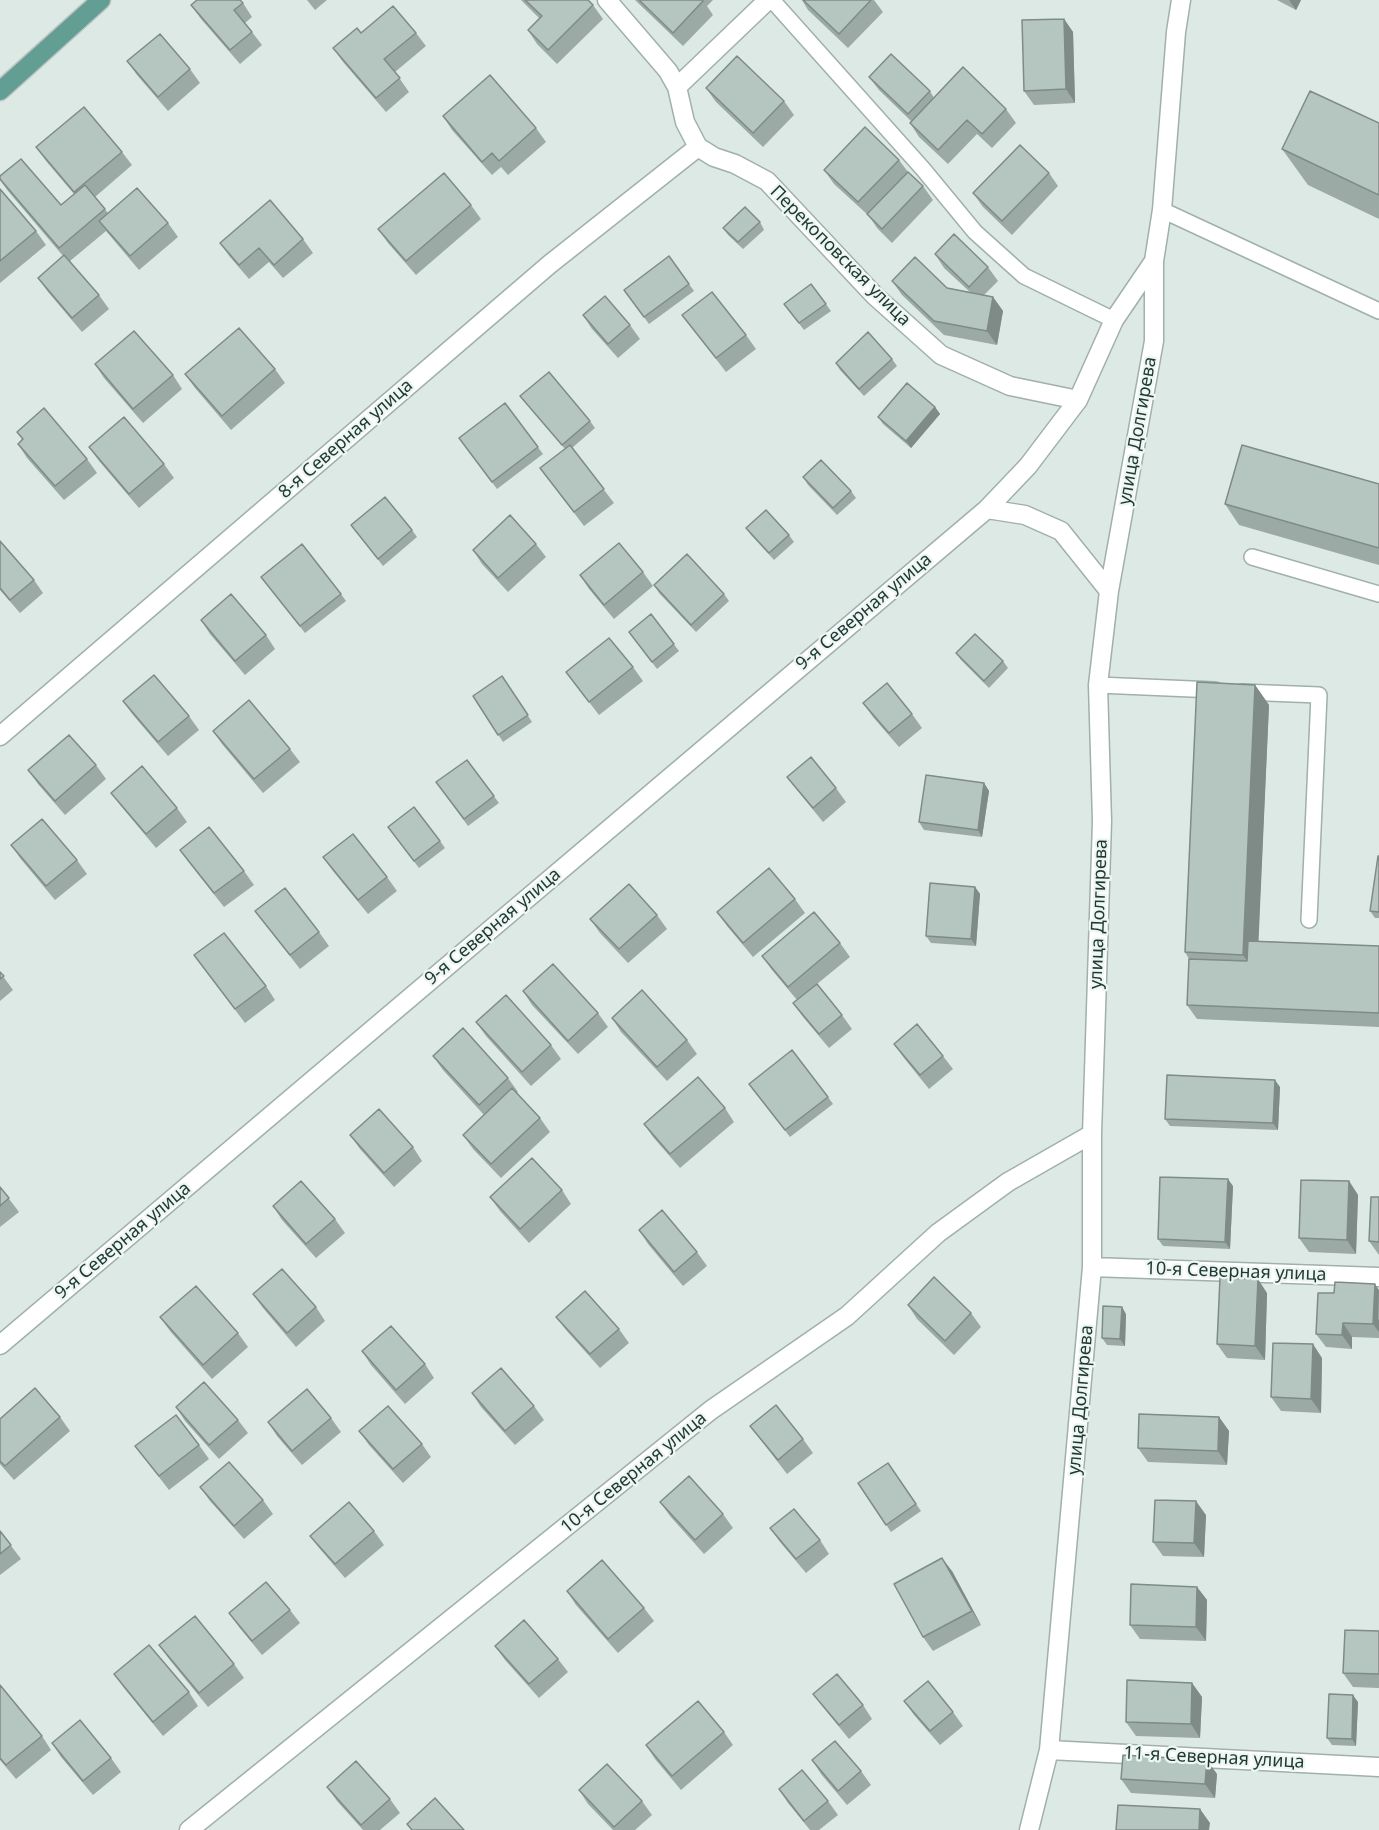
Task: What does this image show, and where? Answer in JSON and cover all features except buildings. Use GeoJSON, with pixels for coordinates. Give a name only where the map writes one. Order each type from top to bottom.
{"type":"FeatureCollection","features":[{"type":"Feature","properties":{"kind":"main road"},"geometry":{"type":"LineString","coordinates":[[0,91],[101,0]]}},
{"type":"Feature","properties":{"kind":"street"},"geometry":{"type":"LineString","coordinates":[[607,0],[668,71],[676,87],[685,122],[698,147]]}},
{"type":"Feature","properties":{"kind":"street"},"geometry":{"type":"LineString","coordinates":[[676,87],[770,0]]}},
{"type":"Feature","properties":{"kind":"street","name":"улица Долгирева"},"geometry":{"type":"LineString","coordinates":[[1029,1830],[1049,1750],[1092,1267],[1092,1134],[1102,821],[1098,685],[1109,591],[1154,341],[1154,261],[1162,210],[1176,32],[1181,0]]}},
{"type":"Feature","properties":{"kind":"street","name":"Перекоповская улица"},"geometry":{"type":"LineString","coordinates":[[698,147],[714,157],[735,164],[767,181],[875,296],[940,355],[1010,386],[1078,400]]}},
{"type":"Feature","properties":{"kind":"street","name":"8-я Северная улица"},"geometry":{"type":"LineString","coordinates":[[0,736],[550,264],[698,147]]}},
{"type":"Feature","properties":{"kind":"street","name":"9-я Северная улица"},"geometry":{"type":"LineString","coordinates":[[0,1345],[987,508],[1028,466],[1078,400],[1114,320],[1154,261]]}},
{"type":"Feature","properties":{"kind":"street"},"geometry":{"type":"LineString","coordinates":[[987,508],[1025,515],[1061,531],[1109,591]]}},
{"type":"Feature","properties":{"kind":"street","name":"10-я Северная улица"},"geometry":{"type":"LineString","coordinates":[[189,1830],[711,1410],[847,1316],[938,1233],[1008,1182],[1092,1134]]}},
{"type":"Feature","properties":{"kind":"street","name":"10-я Северная улица"},"geometry":{"type":"LineString","coordinates":[[1092,1267],[1379,1277]]}},
{"type":"Feature","properties":{"kind":"street","name":"11-я Северная улица"},"geometry":{"type":"LineString","coordinates":[[1049,1750],[1379,1767]]}},
{"type":"Feature","properties":{"kind":"lane"},"geometry":{"type":"LineString","coordinates":[[770,0],[923,169],[975,231],[1024,276],[1114,320]]}},
{"type":"Feature","properties":{"kind":"lane"},"geometry":{"type":"LineString","coordinates":[[1162,210],[1379,311]]}},
{"type":"Feature","properties":{"kind":"lane"},"geometry":{"type":"LineString","coordinates":[[1252,557],[1379,594]]}},
{"type":"Feature","properties":{"kind":"lane"},"geometry":{"type":"LineString","coordinates":[[1098,685],[1319,695],[1309,920]]}}]}
